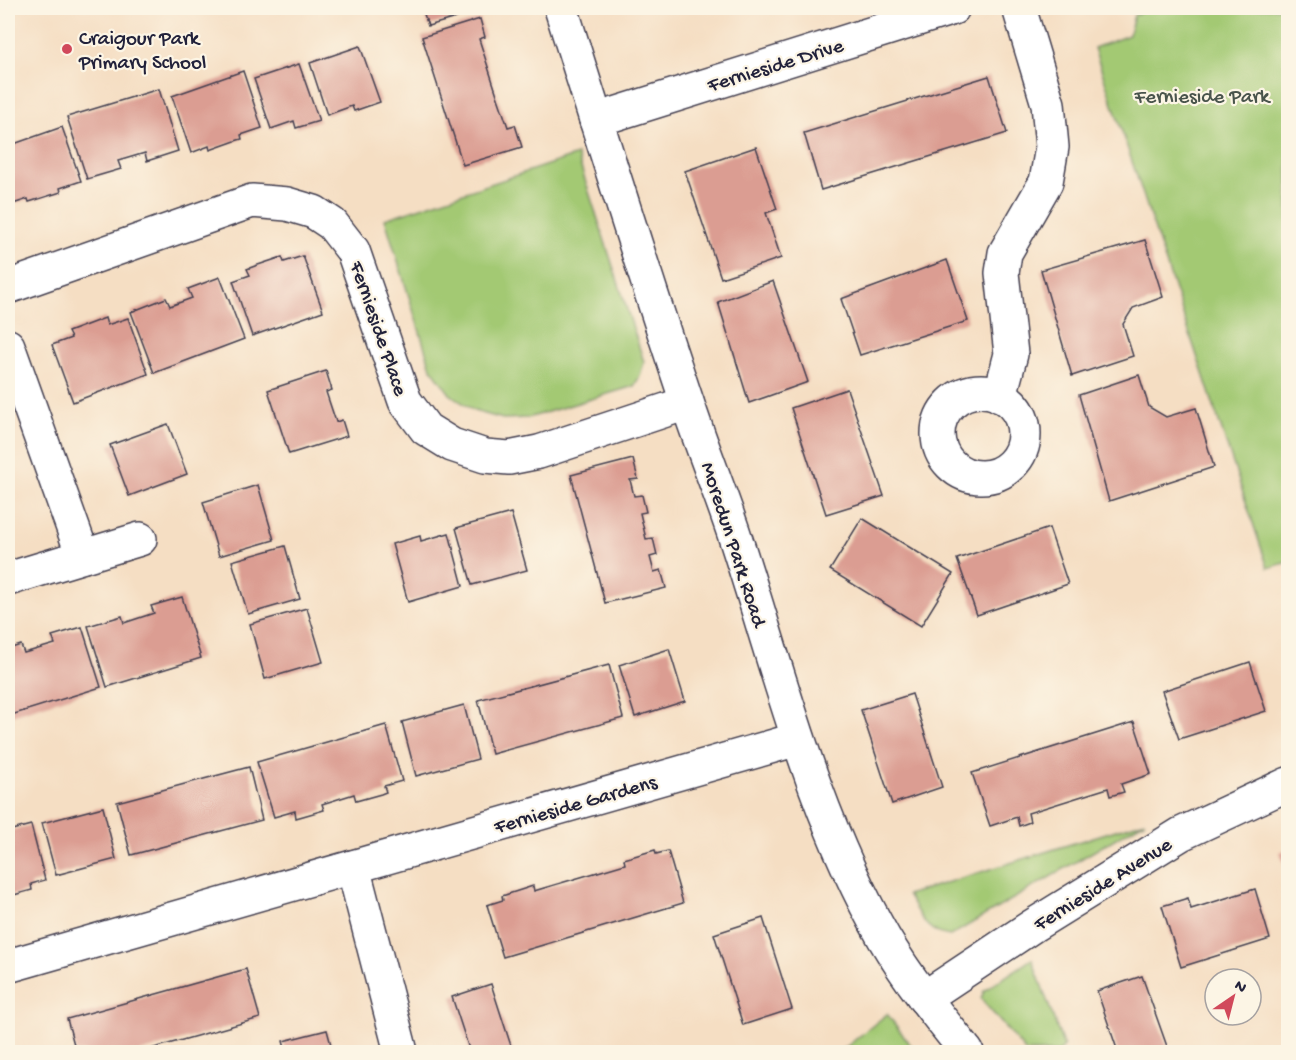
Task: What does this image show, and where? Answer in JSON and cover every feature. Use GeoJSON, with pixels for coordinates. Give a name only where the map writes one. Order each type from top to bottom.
{"type":"FeatureCollection","features":[{"type":"Feature","properties":{"kind":"street","name":"Moredun Park Road"},"geometry":{"type":"LineString","coordinates":[[561,8],[687,403],[735,538],[825,818],[885,938],[924,998],[967,1053]]}},
{"type":"Feature","properties":{"kind":"street","name":"Fernieside Drive"},"geometry":{"type":"LineString","coordinates":[[596,120],[953,8]]}},
{"type":"Feature","properties":{"kind":"street"},"geometry":{"type":"LineString","coordinates":[[1000,396],[1011,354],[1002,273],[1005,253],[1046,182],[1052,147],[1048,104],[1019,8]]}},
{"type":"Feature","properties":{"kind":"street","name":"Fernieside Place"},"geometry":{"type":"LineString","coordinates":[[8,287],[252,201],[287,204],[314,212],[332,224],[353,251],[405,401],[426,429],[452,446],[485,456],[509,458],[539,452],[687,403]]}},
{"type":"Feature","properties":{"kind":"street"},"geometry":{"type":"LineString","coordinates":[[8,346],[83,556]]}},
{"type":"Feature","properties":{"kind":"street"},"geometry":{"type":"LineString","coordinates":[[8,579],[140,539]]}},
{"type":"Feature","properties":{"kind":"street","name":"Fernieside Gardens"},"geometry":{"type":"LineString","coordinates":[[8,966],[798,738]]}},
{"type":"Feature","properties":{"kind":"street","name":"Fernieside Avenue"},"geometry":{"type":"LineString","coordinates":[[924,998],[1034,925],[1181,834],[1288,784]]}},
{"type":"Feature","properties":{"kind":"street"},"geometry":{"type":"LineString","coordinates":[[353,867],[401,1053]]}},
{"type":"Feature","properties":{"kind":"green space","name":"Fernieside Park"},"geometry":{"type":"Polygon","coordinates":[[[1151,8],[1288,8],[1288,562],[1268,568],[1094,48],[1129,35],[1134,15],[1151,8]]]}},
{"type":"Feature","properties":{"kind":"green space"},"geometry":{"type":"Polygon","coordinates":[[[577,155],[644,362],[640,376],[634,386],[528,418],[503,419],[474,411],[450,394],[431,368],[385,219],[577,155]]]}},
{"type":"Feature","properties":{"kind":"green space"},"geometry":{"type":"Polygon","coordinates":[[[1145,821],[950,936],[934,931],[919,915],[907,895],[1145,821]]]}},
{"type":"Feature","properties":{"kind":"green space"},"geometry":{"type":"Polygon","coordinates":[[[1032,959],[1064,1047],[1059,1052],[1026,1052],[981,999],[984,991],[1032,959]]]}},
{"type":"Feature","properties":{"kind":"green space"},"geometry":{"type":"Polygon","coordinates":[[[887,1014],[916,1052],[840,1052],[887,1014]]]}},
{"type":"Feature","properties":{"kind":"building"},"geometry":{"type":"Polygon","coordinates":[[[422,8],[479,8],[480,11],[428,26],[422,8]]]}},
{"type":"Feature","properties":{"kind":"building"},"geometry":{"type":"Polygon","coordinates":[[[480,19],[485,37],[479,39],[498,98],[508,127],[515,125],[522,147],[463,165],[422,37],[480,19]]]}},
{"type":"Feature","properties":{"kind":"building"},"geometry":{"type":"Polygon","coordinates":[[[360,46],[380,102],[354,111],[352,106],[327,115],[310,63],[360,46]]]}},
{"type":"Feature","properties":{"kind":"building"},"geometry":{"type":"Polygon","coordinates":[[[299,64],[319,121],[296,128],[294,121],[271,129],[254,79],[299,64]]]}},
{"type":"Feature","properties":{"kind":"building"},"geometry":{"type":"Polygon","coordinates":[[[243,71],[262,128],[241,135],[242,139],[210,150],[209,146],[191,153],[172,96],[243,71]]]}},
{"type":"Feature","properties":{"kind":"building"},"geometry":{"type":"Polygon","coordinates":[[[989,76],[1007,133],[821,190],[804,133],[989,76]]]}},
{"type":"Feature","properties":{"kind":"building"},"geometry":{"type":"Polygon","coordinates":[[[159,89],[178,151],[147,161],[145,153],[118,161],[121,169],[87,179],[67,117],[159,89]]]}},
{"type":"Feature","properties":{"kind":"building"},"geometry":{"type":"Polygon","coordinates":[[[62,127],[81,181],[60,188],[61,192],[10,205],[8,146],[62,127]]]}},
{"type":"Feature","properties":{"kind":"building"},"geometry":{"type":"Polygon","coordinates":[[[756,147],[777,209],[766,213],[781,258],[721,278],[685,171],[756,147]]]}},
{"type":"Feature","properties":{"kind":"building"},"geometry":{"type":"Polygon","coordinates":[[[1145,240],[1163,297],[1133,308],[1123,324],[1133,356],[1072,376],[1041,270],[1145,240]]]}},
{"type":"Feature","properties":{"kind":"building"},"geometry":{"type":"Polygon","coordinates":[[[303,256],[323,311],[252,336],[233,281],[250,275],[247,269],[255,266],[282,257],[284,262],[303,256]]]}},
{"type":"Feature","properties":{"kind":"building"},"geometry":{"type":"Polygon","coordinates":[[[947,260],[968,321],[860,355],[841,299],[947,260]]]}},
{"type":"Feature","properties":{"kind":"building"},"geometry":{"type":"Polygon","coordinates":[[[220,277],[244,339],[154,373],[131,312],[166,298],[170,306],[192,298],[188,289],[220,277]]]}},
{"type":"Feature","properties":{"kind":"building"},"geometry":{"type":"Polygon","coordinates":[[[773,281],[808,382],[749,403],[718,302],[773,281]]]}},
{"type":"Feature","properties":{"kind":"building"},"geometry":{"type":"Polygon","coordinates":[[[105,318],[107,325],[128,318],[148,374],[73,402],[52,345],[71,338],[68,332],[105,318]]]}},
{"type":"Feature","properties":{"kind":"building"},"geometry":{"type":"Polygon","coordinates":[[[326,371],[332,390],[326,392],[336,422],[342,420],[347,436],[289,454],[268,390],[326,371]]]}},
{"type":"Feature","properties":{"kind":"building"},"geometry":{"type":"Polygon","coordinates":[[[1139,375],[1149,407],[1166,417],[1196,408],[1214,467],[1109,501],[1079,395],[1139,375]]]}},
{"type":"Feature","properties":{"kind":"building"},"geometry":{"type":"Polygon","coordinates":[[[847,389],[884,496],[826,514],[791,408],[847,389]]]}},
{"type":"Feature","properties":{"kind":"building"},"geometry":{"type":"Polygon","coordinates":[[[168,424],[187,474],[129,496],[110,445],[168,424]]]}},
{"type":"Feature","properties":{"kind":"building"},"geometry":{"type":"Polygon","coordinates":[[[633,459],[638,479],[630,480],[634,496],[642,495],[646,512],[640,513],[646,539],[653,538],[657,555],[650,557],[654,572],[661,570],[666,588],[605,603],[571,475],[633,459]]]}},
{"type":"Feature","properties":{"kind":"building"},"geometry":{"type":"Polygon","coordinates":[[[258,485],[274,540],[219,556],[203,502],[258,485]]]}},
{"type":"Feature","properties":{"kind":"building"},"geometry":{"type":"Polygon","coordinates":[[[511,513],[527,570],[472,585],[456,528],[511,513]]]}},
{"type":"Feature","properties":{"kind":"building"},"geometry":{"type":"Polygon","coordinates":[[[862,518],[953,574],[921,626],[830,570],[862,518]]]}},
{"type":"Feature","properties":{"kind":"building"},"geometry":{"type":"Polygon","coordinates":[[[1049,528],[1068,584],[977,615],[957,559],[1049,528]]]}},
{"type":"Feature","properties":{"kind":"building"},"geometry":{"type":"Polygon","coordinates":[[[449,533],[463,586],[408,602],[392,544],[420,536],[421,541],[449,533]]]}},
{"type":"Feature","properties":{"kind":"building"},"geometry":{"type":"Polygon","coordinates":[[[285,546],[300,599],[248,614],[232,561],[285,546]]]}},
{"type":"Feature","properties":{"kind":"building"},"geometry":{"type":"Polygon","coordinates":[[[182,597],[201,658],[107,687],[88,626],[122,616],[124,623],[154,613],[151,606],[182,597]]]}},
{"type":"Feature","properties":{"kind":"building"},"geometry":{"type":"Polygon","coordinates":[[[307,608],[323,662],[265,679],[250,624],[307,608]]]}},
{"type":"Feature","properties":{"kind":"building"},"geometry":{"type":"Polygon","coordinates":[[[82,627],[101,687],[8,716],[8,649],[21,645],[24,653],[55,644],[52,636],[82,627]]]}},
{"type":"Feature","properties":{"kind":"building"},"geometry":{"type":"Polygon","coordinates":[[[669,649],[685,701],[635,717],[619,665],[669,649]]]}},
{"type":"Feature","properties":{"kind":"building"},"geometry":{"type":"Polygon","coordinates":[[[1250,662],[1266,711],[1179,739],[1162,691],[1250,662]]]}},
{"type":"Feature","properties":{"kind":"building"},"geometry":{"type":"Polygon","coordinates":[[[609,665],[623,718],[492,754],[478,700],[609,665]]]}},
{"type":"Feature","properties":{"kind":"building"},"geometry":{"type":"Polygon","coordinates":[[[912,694],[942,787],[892,804],[861,710],[912,694]]]}},
{"type":"Feature","properties":{"kind":"building"},"geometry":{"type":"Polygon","coordinates":[[[464,705],[478,759],[416,776],[402,722],[464,705]]]}},
{"type":"Feature","properties":{"kind":"building"},"geometry":{"type":"Polygon","coordinates":[[[1134,722],[1151,774],[1121,784],[1124,792],[1110,796],[1108,788],[1028,813],[1030,822],[1019,826],[1017,817],[990,826],[972,773],[1134,722]]]}},
{"type":"Feature","properties":{"kind":"building"},"geometry":{"type":"Polygon","coordinates":[[[386,725],[402,781],[384,786],[386,792],[381,794],[356,801],[354,794],[322,804],[324,810],[296,818],[295,811],[274,817],[257,762],[386,725]]]}},
{"type":"Feature","properties":{"kind":"building"},"geometry":{"type":"Polygon","coordinates":[[[249,767],[262,820],[131,855],[117,802],[249,767]]]}},
{"type":"Feature","properties":{"kind":"building"},"geometry":{"type":"Polygon","coordinates":[[[103,807],[116,859],[56,875],[42,823],[103,807]]]}},
{"type":"Feature","properties":{"kind":"building"},"geometry":{"type":"Polygon","coordinates":[[[31,825],[45,880],[31,884],[32,890],[10,896],[8,831],[31,825]]]}},
{"type":"Feature","properties":{"kind":"building"},"geometry":{"type":"Polygon","coordinates":[[[1288,849],[1288,876],[1280,852],[1288,849]]]}},
{"type":"Feature","properties":{"kind":"building"},"geometry":{"type":"Polygon","coordinates":[[[655,850],[656,854],[668,851],[683,903],[503,957],[487,905],[503,900],[502,896],[533,886],[534,891],[625,864],[624,859],[655,850]]]}},
{"type":"Feature","properties":{"kind":"building"},"geometry":{"type":"Polygon","coordinates":[[[1255,889],[1270,939],[1181,967],[1162,906],[1188,898],[1191,909],[1255,889]]]}},
{"type":"Feature","properties":{"kind":"building"},"geometry":{"type":"Polygon","coordinates":[[[763,918],[792,1009],[743,1025],[714,934],[763,918]]]}},
{"type":"Feature","properties":{"kind":"building"},"geometry":{"type":"Polygon","coordinates":[[[246,969],[260,1018],[140,1052],[76,1052],[67,1019],[246,969]]]}},
{"type":"Feature","properties":{"kind":"building"},"geometry":{"type":"Polygon","coordinates":[[[1142,976],[1169,1052],[1118,1052],[1097,991],[1142,976]]]}},
{"type":"Feature","properties":{"kind":"building"},"geometry":{"type":"Polygon","coordinates":[[[491,984],[513,1052],[470,1052],[452,997],[491,984]]]}},
{"type":"Feature","properties":{"kind":"building"},"geometry":{"type":"Polygon","coordinates":[[[327,1030],[333,1052],[286,1052],[283,1041],[327,1030]]]}},
{"type":"Feature","properties":{"kind":"place","name":"Craigour Park Primary School"},"geometry":{"type":"Point","coordinates":[67,49]}}]}
